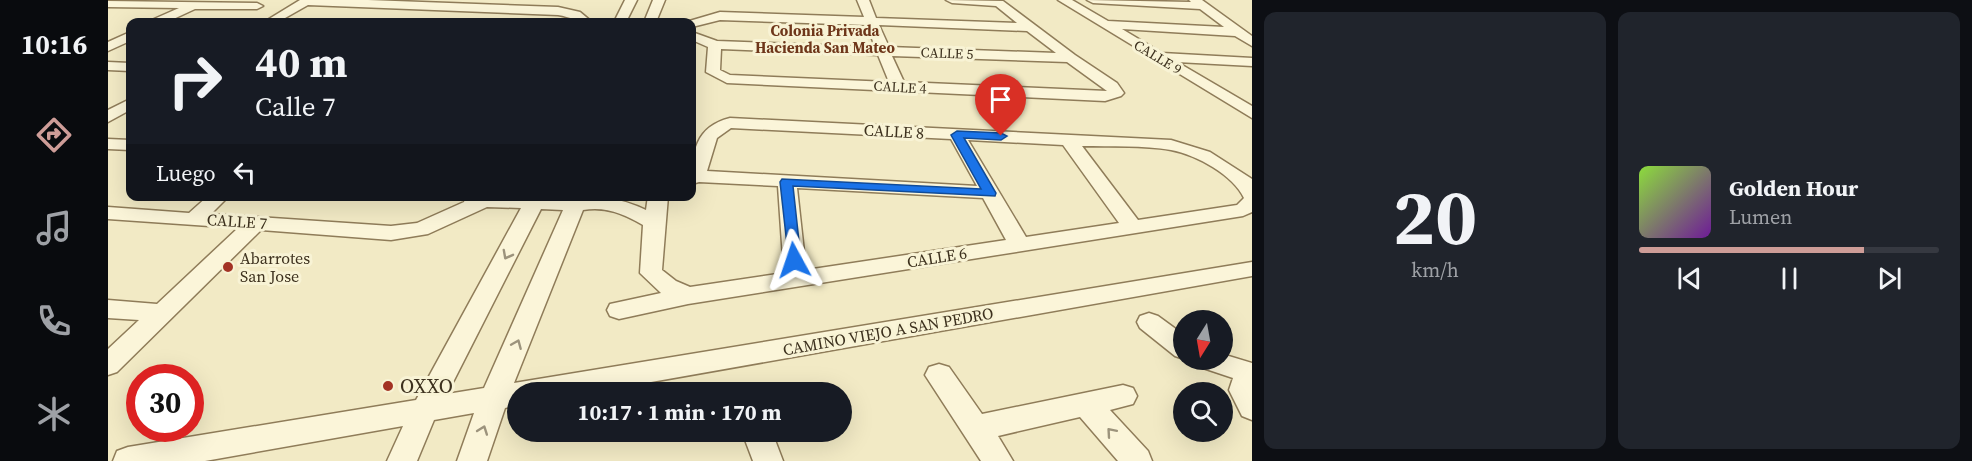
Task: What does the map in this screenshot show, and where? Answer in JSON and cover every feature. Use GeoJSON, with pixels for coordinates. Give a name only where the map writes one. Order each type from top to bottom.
{"type":"FeatureCollection","features":[{"type":"Feature","properties":{"kind":"street"},"geometry":{"type":"LineString","coordinates":[[167,18],[206,0]]}},
{"type":"Feature","properties":{"kind":"street"},"geometry":{"type":"LineString","coordinates":[[622,18],[631,0]]}},
{"type":"Feature","properties":{"kind":"street"},"geometry":{"type":"LineString","coordinates":[[652,18],[659,0]]}},
{"type":"Feature","properties":{"kind":"street"},"geometry":{"type":"LineString","coordinates":[[863,0],[898,87]]}},
{"type":"Feature","properties":{"kind":"street"},"geometry":{"type":"LineString","coordinates":[[952,0],[994,2],[1070,58]]}},
{"type":"Feature","properties":{"kind":"street","name":"CALLE 9"},"geometry":{"type":"LineString","coordinates":[[1064,0],[1252,113]]}},
{"type":"Feature","properties":{"kind":"street"},"geometry":{"type":"LineString","coordinates":[[1094,0],[1199,3],[1252,42]]}},
{"type":"Feature","properties":{"kind":"street"},"geometry":{"type":"LineString","coordinates":[[277,18],[307,1],[431,3],[558,11],[581,15]]}},
{"type":"Feature","properties":{"kind":"street"},"geometry":{"type":"LineString","coordinates":[[414,17],[431,3]]}},
{"type":"Feature","properties":{"kind":"street"},"geometry":{"type":"LineString","coordinates":[[108,4],[257,6]]}},
{"type":"Feature","properties":{"kind":"street"},"geometry":{"type":"LineString","coordinates":[[108,17],[137,5]]}},
{"type":"Feature","properties":{"kind":"street"},"geometry":{"type":"LineString","coordinates":[[700,16],[1029,27]]}},
{"type":"Feature","properties":{"kind":"street"},"geometry":{"type":"LineString","coordinates":[[1104,25],[1238,32]]}},
{"type":"Feature","properties":{"kind":"street"},"geometry":{"type":"LineString","coordinates":[[108,47],[126,38]]}},
{"type":"Feature","properties":{"kind":"street","name":"CALLE 5"},"geometry":{"type":"LineString","coordinates":[[696,38],[715,45],[1070,58]]}},
{"type":"Feature","properties":{"kind":"street","name":"CALLE 4"},"geometry":{"type":"LineString","coordinates":[[715,45],[713,72],[720,77],[1105,96],[1116,93],[1112,86],[1070,58]]}},
{"type":"Feature","properties":{"kind":"street"},"geometry":{"type":"LineString","coordinates":[[1157,56],[1252,62]]}},
{"type":"Feature","properties":{"kind":"street"},"geometry":{"type":"LineString","coordinates":[[108,66],[126,67]]}},
{"type":"Feature","properties":{"kind":"street"},"geometry":{"type":"LineString","coordinates":[[1220,94],[1252,96]]}},
{"type":"Feature","properties":{"kind":"street"},"geometry":{"type":"LineString","coordinates":[[108,117],[126,106]]}},
{"type":"Feature","properties":{"kind":"street","name":"CALLE 8"},"geometry":{"type":"LineString","coordinates":[[696,171],[709,133],[717,126],[730,123],[1171,145],[1193,150],[1238,177],[1251,188],[1252,195]]}},
{"type":"Feature","properties":{"kind":"street"},"geometry":{"type":"LineString","coordinates":[[957,135],[1019,244]]}},
{"type":"Feature","properties":{"kind":"street"},"geometry":{"type":"LineString","coordinates":[[1068,139],[1133,227]]}},
{"type":"Feature","properties":{"kind":"street"},"geometry":{"type":"LineString","coordinates":[[108,144],[126,145]]}},
{"type":"Feature","properties":{"kind":"street"},"geometry":{"type":"LineString","coordinates":[[696,177],[990,193]]}},
{"type":"Feature","properties":{"kind":"street"},"geometry":{"type":"LineString","coordinates":[[787,182],[796,279]]}},
{"type":"Feature","properties":{"kind":"street"},"geometry":{"type":"LineString","coordinates":[[195,218],[214,201]]}},
{"type":"Feature","properties":{"kind":"street","name":"CALLE 7"},"geometry":{"type":"LineString","coordinates":[[108,213],[391,233],[421,229],[472,201]]}},
{"type":"Feature","properties":{"kind":"street"},"geometry":{"type":"LineString","coordinates":[[402,461],[424,411],[535,201]]}},
{"type":"Feature","properties":{"kind":"street"},"geometry":{"type":"LineString","coordinates":[[472,461],[506,396],[578,201]]}},
{"type":"Feature","properties":{"kind":"street"},"geometry":{"type":"LineString","coordinates":[[586,201],[623,206],[654,222]]}},
{"type":"Feature","properties":{"kind":"street"},"geometry":{"type":"LineString","coordinates":[[623,206],[634,201]]}},
{"type":"Feature","properties":{"kind":"street"},"geometry":{"type":"LineString","coordinates":[[657,201],[651,273],[668,287],[688,296]]}},
{"type":"Feature","properties":{"kind":"street","name":"CALLE 6"},"geometry":{"type":"LineString","coordinates":[[619,310],[688,296],[1243,210],[1252,201]]}},
{"type":"Feature","properties":{"kind":"street"},"geometry":{"type":"LineString","coordinates":[[108,365],[256,222]]}},
{"type":"Feature","properties":{"kind":"street","name":"CAMINO VIEJO A SAN PEDRO"},"geometry":{"type":"LineString","coordinates":[[589,382],[1252,269]]}},
{"type":"Feature","properties":{"kind":"street"},"geometry":{"type":"LineString","coordinates":[[108,309],[162,313]]}},
{"type":"Feature","properties":{"kind":"street"},"geometry":{"type":"LineString","coordinates":[[1149,322],[1173,341]]}},
{"type":"Feature","properties":{"kind":"street"},"geometry":{"type":"LineString","coordinates":[[1233,369],[1252,376]]}},
{"type":"Feature","properties":{"kind":"street"},"geometry":{"type":"LineString","coordinates":[[939,375],[998,461]]}},
{"type":"Feature","properties":{"kind":"street"},"geometry":{"type":"LineString","coordinates":[[1252,376],[1245,381],[1243,390],[1252,408]]}},
{"type":"Feature","properties":{"kind":"street"},"geometry":{"type":"LineString","coordinates":[[128,461],[506,396]]}},
{"type":"Feature","properties":{"kind":"street"},"geometry":{"type":"LineString","coordinates":[[976,428],[1123,396]]}},
{"type":"Feature","properties":{"kind":"street"},"geometry":{"type":"LineString","coordinates":[[1086,404],[1137,461]]}},
{"type":"Feature","properties":{"kind":"street"},"geometry":{"type":"LineString","coordinates":[[761,442],[768,461]]}},
{"type":"Feature","properties":{"kind":"place","name":"Abarrotes San Jose"},"geometry":{"type":"Point","coordinates":[228,267]}},
{"type":"Feature","properties":{"kind":"place","name":"OXXO"},"geometry":{"type":"Point","coordinates":[388,386]}},
{"type":"Feature","properties":{"kind":"district","name":"Colonia Privada Hacienda San Mateo"},"geometry":{"type":"Point","coordinates":[825,40]}},
{"type":"Feature","properties":{"kind":"route"},"geometry":{"type":"LineString","coordinates":[[794,260],[787,182],[990,193],[957,135],[1001,136]]}}]}
